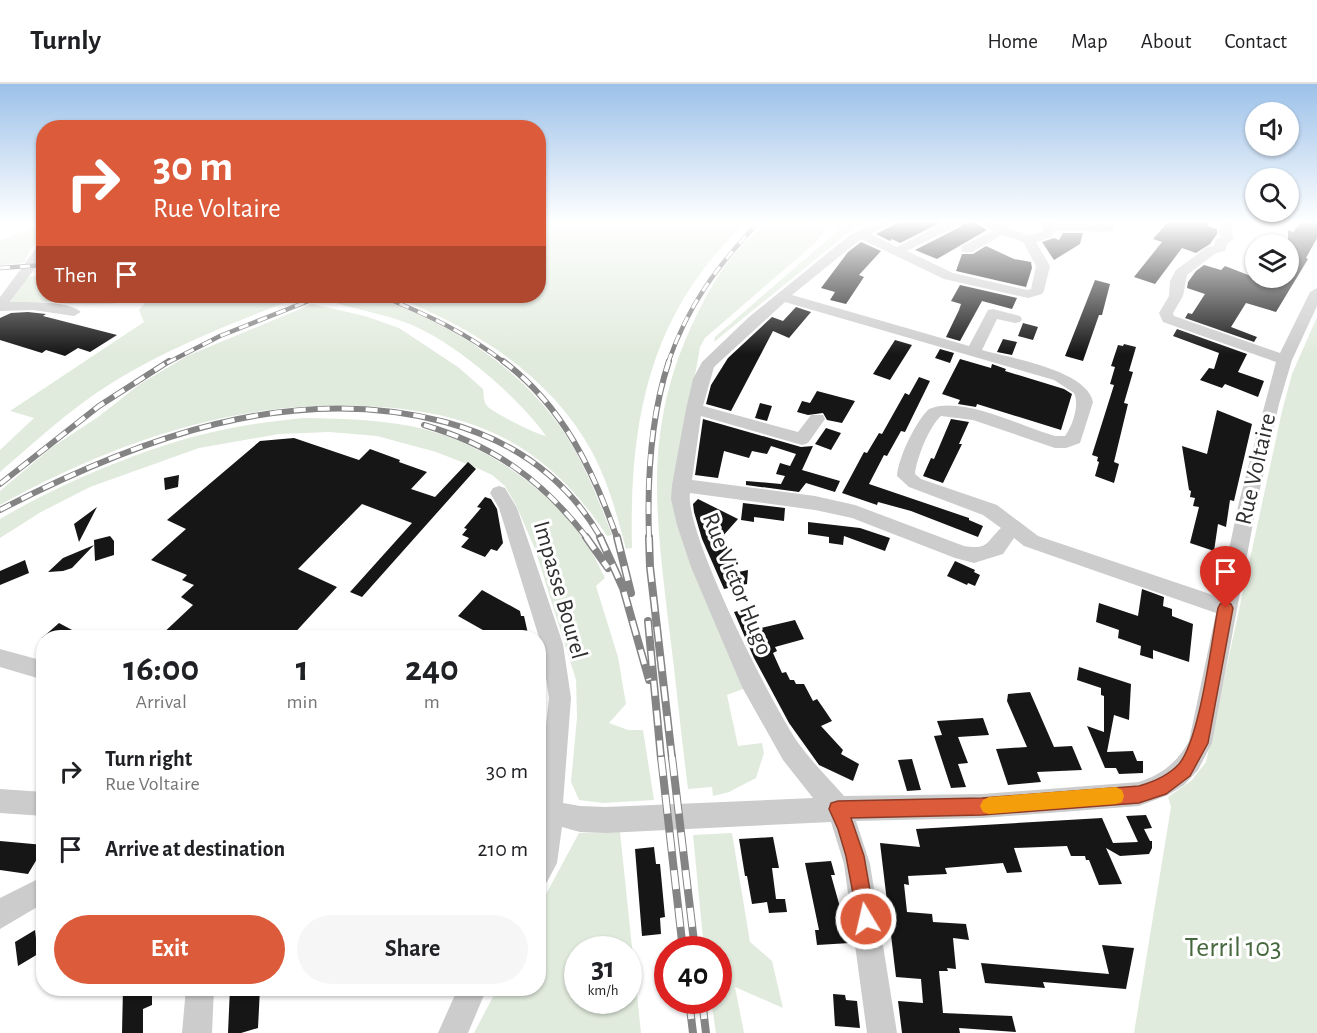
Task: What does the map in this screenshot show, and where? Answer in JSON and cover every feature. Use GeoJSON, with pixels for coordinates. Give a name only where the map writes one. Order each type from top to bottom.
{"type":"FeatureCollection","features":[{"type":"Feature","properties":{"kind":"street"},"geometry":{"type":"LineString","coordinates":[[0,307],[29,266]]}},
{"type":"Feature","properties":{"kind":"street","name":"Rue Victor Hugo"},"geometry":{"type":"LineString","coordinates":[[821,266],[754,320],[707,365],[694,409],[681,485],[681,507],[697,557],[753,687],[790,752],[838,809],[846,826],[855,856],[882,1033]]}},
{"type":"Feature","properties":{"kind":"street"},"geometry":{"type":"LineString","coordinates":[[928,266],[949,276],[1028,294],[1037,291],[1043,266]]}},
{"type":"Feature","properties":{"kind":"street"},"geometry":{"type":"LineString","coordinates":[[1190,266],[1181,273],[1178,280],[1176,296],[1166,313],[1168,319],[1284,360]]}},
{"type":"Feature","properties":{"kind":"street","name":"Rue Voltaire"},"geometry":{"type":"LineString","coordinates":[[546,811],[599,820],[838,809],[982,806],[1139,794],[1160,789],[1184,770],[1200,743],[1259,451],[1284,360],[1317,292]]}},
{"type":"Feature","properties":{"kind":"street"},"geometry":{"type":"LineString","coordinates":[[783,297],[1059,377],[1079,387],[1084,391],[1086,398],[1074,439],[1065,442],[1047,440],[963,412],[948,410],[932,415],[905,470],[906,476],[915,483],[990,510],[1031,541],[1226,608]]}},
{"type":"Feature","properties":{"kind":"street"},"geometry":{"type":"LineString","coordinates":[[0,307],[33,306],[74,312]]}},
{"type":"Feature","properties":{"kind":"street"},"geometry":{"type":"LineString","coordinates":[[974,352],[993,313],[1015,319]]}},
{"type":"Feature","properties":{"kind":"street"},"geometry":{"type":"LineString","coordinates":[[694,409],[802,439],[817,419]]}},
{"type":"Feature","properties":{"kind":"street"},"geometry":{"type":"LineString","coordinates":[[681,485],[825,505],[855,512],[962,553],[974,555],[996,549],[1002,538],[1012,528]]}},
{"type":"Feature","properties":{"kind":"street","name":"Impasse Bourel"},"geometry":{"type":"LineString","coordinates":[[499,493],[508,508],[552,644],[558,675],[561,698],[546,804]]}},
{"type":"Feature","properties":{"kind":"street"},"geometry":{"type":"LineString","coordinates":[[0,658],[36,669]]}},
{"type":"Feature","properties":{"kind":"street"},"geometry":{"type":"LineString","coordinates":[[0,801],[36,803]]}},
{"type":"Feature","properties":{"kind":"street"},"geometry":{"type":"LineString","coordinates":[[0,915],[17,902],[36,893]]}},
{"type":"Feature","properties":{"kind":"street"},"geometry":{"type":"LineString","coordinates":[[197,1033],[199,996]]}},
{"type":"Feature","properties":{"kind":"street"},"geometry":{"type":"LineString","coordinates":[[453,1033],[469,996]]}},
{"type":"Feature","properties":{"kind":"green space"},"geometry":{"type":"Polygon","coordinates":[[[546,266],[706,266],[687,293],[667,331],[652,371],[641,413],[635,456],[632,548],[626,549],[607,486],[591,450],[574,423],[553,398],[530,376],[479,338],[410,303],[546,303],[546,266]]]}},
{"type":"Feature","properties":{"kind":"green space"},"geometry":{"type":"Polygon","coordinates":[[[725,266],[788,266],[705,338],[700,347],[673,500],[679,528],[743,689],[727,695],[738,746],[762,743],[764,753],[756,778],[729,792],[713,796],[712,787],[688,789],[660,548],[657,475],[665,403],[676,365],[691,327],[714,282],[725,266]]]}},
{"type":"Feature","properties":{"kind":"green space"},"geometry":{"type":"Polygon","coordinates":[[[797,266],[807,266],[714,342],[715,337],[797,266]]]}},
{"type":"Feature","properties":{"kind":"green space"},"geometry":{"type":"Polygon","coordinates":[[[36,276],[36,302],[10,303],[28,277],[36,276]]]}},
{"type":"Feature","properties":{"kind":"green space"},"geometry":{"type":"Polygon","coordinates":[[[67,303],[122,303],[113,304],[62,304],[67,303]]]}},
{"type":"Feature","properties":{"kind":"green space"},"geometry":{"type":"Polygon","coordinates":[[[145,303],[284,303],[216,330],[137,368],[77,407],[0,472],[0,450],[34,418],[10,411],[144,322],[139,310],[145,303]]]}},
{"type":"Feature","properties":{"kind":"green space"},"geometry":{"type":"Polygon","coordinates":[[[337,303],[392,303],[447,328],[506,369],[541,402],[565,434],[588,476],[612,535],[607,536],[583,503],[558,476],[530,454],[501,436],[469,423],[435,414],[358,406],[311,406],[264,411],[218,419],[173,431],[84,463],[0,505],[0,491],[51,448],[98,417],[140,384],[187,356],[312,304],[365,316],[399,328],[458,367],[483,389],[484,401],[488,407],[546,436],[501,387],[444,342],[407,323],[337,303]]]}},
{"type":"Feature","properties":{"kind":"green space","name":"Terril 103"},"geometry":{"type":"Polygon","coordinates":[[[1317,317],[1317,1033],[1134,1033],[1171,807],[1168,797],[1192,780],[1206,762],[1282,411],[1292,374],[1317,317]]]}},
{"type":"Feature","properties":{"kind":"green space"},"geometry":{"type":"Polygon","coordinates":[[[304,418],[366,420],[412,426],[450,438],[474,448],[517,474],[537,489],[573,525],[588,545],[605,578],[596,586],[618,657],[626,704],[609,723],[628,730],[643,730],[654,800],[603,803],[579,800],[571,782],[577,717],[576,680],[535,549],[516,505],[505,486],[492,475],[477,468],[436,452],[377,436],[329,432],[279,434],[199,448],[90,487],[41,512],[0,538],[0,519],[49,492],[106,467],[191,437],[239,426],[304,418]]]}},
{"type":"Feature","properties":{"kind":"green space"},"geometry":{"type":"Polygon","coordinates":[[[620,832],[631,936],[564,936],[564,1014],[639,1014],[641,1033],[474,1033],[493,996],[546,996],[546,894],[579,833],[620,832]]]}},
{"type":"Feature","properties":{"kind":"green space"},"geometry":{"type":"Polygon","coordinates":[[[732,833],[750,942],[772,961],[783,1008],[735,987],[744,1033],[716,1033],[713,1014],[732,1014],[732,936],[703,936],[693,835],[732,833]]]}},
{"type":"Feature","properties":{"kind":"building"},"geometry":{"type":"Polygon","coordinates":[[[837,266],[867,266],[859,275],[864,277],[846,304],[830,300],[835,292],[821,288],[837,266]]]}},
{"type":"Feature","properties":{"kind":"building"},"geometry":{"type":"Polygon","coordinates":[[[958,266],[1032,268],[1026,287],[956,271],[958,266]]]}},
{"type":"Feature","properties":{"kind":"building"},"geometry":{"type":"Polygon","coordinates":[[[1143,266],[1168,266],[1155,284],[1134,277],[1143,266]]]}},
{"type":"Feature","properties":{"kind":"building"},"geometry":{"type":"Polygon","coordinates":[[[1202,266],[1221,270],[1226,266],[1245,274],[1245,288],[1290,288],[1276,312],[1246,303],[1231,327],[1257,337],[1254,342],[1185,318],[1188,313],[1192,314],[1205,294],[1187,288],[1188,282],[1196,271],[1202,266]]]}},
{"type":"Feature","properties":{"kind":"building"},"geometry":{"type":"Polygon","coordinates":[[[1095,280],[1110,284],[1102,315],[1099,315],[1083,361],[1065,356],[1095,280]]]}},
{"type":"Feature","properties":{"kind":"building"},"geometry":{"type":"Polygon","coordinates":[[[960,285],[1017,298],[1012,309],[982,301],[960,341],[946,337],[961,304],[951,301],[960,285]]]}},
{"type":"Feature","properties":{"kind":"building"},"geometry":{"type":"Polygon","coordinates":[[[796,307],[811,312],[789,338],[773,331],[731,411],[706,404],[711,385],[728,358],[772,317],[783,321],[796,307]]]}},
{"type":"Feature","properties":{"kind":"building"},"geometry":{"type":"Polygon","coordinates":[[[11,313],[46,314],[43,316],[117,335],[90,352],[78,348],[65,356],[46,350],[42,353],[0,340],[0,318],[11,313]]]}},
{"type":"Feature","properties":{"kind":"building"},"geometry":{"type":"Polygon","coordinates":[[[1023,323],[1038,327],[1033,340],[1018,336],[1023,323]]]}},
{"type":"Feature","properties":{"kind":"building"},"geometry":{"type":"Polygon","coordinates":[[[1177,329],[1247,354],[1238,372],[1264,381],[1258,397],[1225,384],[1222,388],[1200,380],[1209,368],[1214,369],[1219,353],[1173,336],[1177,329]]]}},
{"type":"Feature","properties":{"kind":"building"},"geometry":{"type":"Polygon","coordinates":[[[1003,339],[1017,342],[1012,355],[997,352],[1003,339]]]}},
{"type":"Feature","properties":{"kind":"building"},"geometry":{"type":"Polygon","coordinates":[[[895,340],[912,345],[890,380],[873,374],[895,340]]]}},
{"type":"Feature","properties":{"kind":"building"},"geometry":{"type":"Polygon","coordinates":[[[1124,344],[1136,347],[1129,371],[1133,372],[1124,403],[1128,404],[1114,462],[1119,464],[1114,483],[1095,476],[1099,462],[1098,457],[1092,455],[1114,385],[1110,384],[1115,367],[1111,366],[1118,345],[1123,346],[1124,344]]]}},
{"type":"Feature","properties":{"kind":"building"},"geometry":{"type":"Polygon","coordinates":[[[940,349],[954,353],[950,363],[935,358],[940,349]]]}},
{"type":"Feature","properties":{"kind":"building"},"geometry":{"type":"Polygon","coordinates":[[[960,359],[991,368],[992,364],[1006,369],[1005,371],[1064,389],[1072,394],[1061,430],[977,404],[976,407],[958,404],[960,400],[942,394],[960,359]]]}},
{"type":"Feature","properties":{"kind":"building"},"geometry":{"type":"Polygon","coordinates":[[[919,377],[930,381],[905,432],[901,431],[887,456],[884,455],[869,484],[969,518],[983,526],[978,537],[911,511],[878,502],[877,505],[842,493],[864,452],[867,453],[879,433],[882,434],[905,393],[909,395],[919,377]]]}},
{"type":"Feature","properties":{"kind":"building"},"geometry":{"type":"Polygon","coordinates":[[[817,391],[855,401],[842,423],[827,420],[823,413],[808,415],[797,412],[802,401],[810,403],[817,391]]]}},
{"type":"Feature","properties":{"kind":"building"},"geometry":{"type":"Polygon","coordinates":[[[760,403],[772,406],[767,421],[755,418],[760,403]]]}},
{"type":"Feature","properties":{"kind":"building"},"geometry":{"type":"Polygon","coordinates":[[[1217,410],[1252,424],[1234,501],[1230,500],[1226,527],[1218,524],[1214,551],[1190,543],[1199,507],[1193,506],[1195,498],[1190,497],[1191,491],[1182,446],[1207,454],[1217,410]]]}},
{"type":"Feature","properties":{"kind":"building"},"geometry":{"type":"Polygon","coordinates":[[[703,419],[801,447],[813,446],[802,470],[840,481],[835,492],[806,483],[799,492],[746,485],[746,481],[781,484],[785,476],[776,474],[780,463],[790,466],[796,454],[771,446],[767,454],[752,451],[749,458],[724,451],[718,478],[695,475],[703,419]]]}},
{"type":"Feature","properties":{"kind":"building"},"geometry":{"type":"Polygon","coordinates":[[[951,419],[969,422],[959,444],[962,444],[943,483],[923,476],[931,458],[934,459],[951,419]]]}},
{"type":"Feature","properties":{"kind":"building"},"geometry":{"type":"Polygon","coordinates":[[[826,428],[841,433],[831,450],[815,444],[826,428]]]}},
{"type":"Feature","properties":{"kind":"building"},"geometry":{"type":"Polygon","coordinates":[[[294,438],[359,460],[370,449],[427,472],[411,489],[435,497],[468,462],[476,469],[362,597],[350,592],[412,523],[362,504],[298,569],[337,587],[297,630],[166,630],[193,605],[181,597],[194,585],[182,580],[187,575],[151,560],[186,529],[167,520],[260,441],[294,438]]]}},
{"type":"Feature","properties":{"kind":"building"},"geometry":{"type":"Polygon","coordinates":[[[179,475],[178,487],[165,490],[164,478],[179,475]]]}},
{"type":"Feature","properties":{"kind":"building"},"geometry":{"type":"Polygon","coordinates":[[[485,497],[491,499],[497,509],[503,543],[497,551],[491,549],[485,557],[461,547],[469,538],[462,535],[467,529],[464,528],[481,508],[477,507],[485,497]]]}},
{"type":"Feature","properties":{"kind":"building"},"geometry":{"type":"Polygon","coordinates":[[[698,499],[738,519],[722,537],[729,551],[723,552],[733,573],[748,570],[747,584],[724,589],[702,539],[694,512],[693,504],[698,499]]]}},
{"type":"Feature","properties":{"kind":"building"},"geometry":{"type":"Polygon","coordinates":[[[743,503],[785,508],[784,521],[754,517],[754,522],[741,520],[743,503]]]}},
{"type":"Feature","properties":{"kind":"building"},"geometry":{"type":"Polygon","coordinates":[[[97,507],[79,542],[74,524],[97,507]]]}},
{"type":"Feature","properties":{"kind":"building"},"geometry":{"type":"Polygon","coordinates":[[[808,522],[860,528],[890,538],[885,551],[844,536],[843,545],[829,543],[829,537],[808,534],[808,522]]]}},
{"type":"Feature","properties":{"kind":"building"},"geometry":{"type":"Polygon","coordinates":[[[110,536],[114,541],[114,555],[95,561],[94,540],[110,536]]]}},
{"type":"Feature","properties":{"kind":"building"},"geometry":{"type":"Polygon","coordinates":[[[94,545],[72,568],[48,572],[63,558],[94,545]]]}},
{"type":"Feature","properties":{"kind":"building"},"geometry":{"type":"Polygon","coordinates":[[[25,560],[29,573],[0,585],[0,571],[25,560]]]}},
{"type":"Feature","properties":{"kind":"building"},"geometry":{"type":"Polygon","coordinates":[[[955,561],[975,570],[974,572],[980,575],[975,586],[947,576],[955,561]]]}},
{"type":"Feature","properties":{"kind":"building"},"geometry":{"type":"Polygon","coordinates":[[[1142,589],[1164,597],[1163,606],[1172,609],[1172,616],[1193,624],[1189,662],[1153,650],[1153,659],[1140,655],[1141,646],[1118,638],[1119,630],[1096,622],[1099,603],[1138,616],[1142,589]]]}},
{"type":"Feature","properties":{"kind":"building"},"geometry":{"type":"Polygon","coordinates":[[[482,590],[520,611],[521,616],[524,616],[527,630],[483,630],[458,616],[482,590]]]}},
{"type":"Feature","properties":{"kind":"building"},"geometry":{"type":"Polygon","coordinates":[[[748,608],[757,629],[795,620],[804,639],[775,647],[777,651],[773,653],[782,673],[786,672],[790,680],[794,680],[796,684],[804,684],[813,701],[817,699],[826,712],[832,721],[821,726],[843,750],[841,754],[859,764],[853,781],[819,765],[789,723],[754,658],[734,612],[748,608]]]}},
{"type":"Feature","properties":{"kind":"building"},"geometry":{"type":"Polygon","coordinates":[[[59,623],[72,630],[51,630],[59,623]]]}},
{"type":"Feature","properties":{"kind":"building"},"geometry":{"type":"Polygon","coordinates":[[[1079,667],[1131,684],[1129,720],[1114,715],[1107,752],[1133,751],[1137,761],[1143,761],[1143,773],[1119,774],[1116,768],[1105,768],[1087,726],[1104,732],[1104,696],[1101,695],[1101,688],[1077,680],[1079,667]]]}},
{"type":"Feature","properties":{"kind":"building"},"geometry":{"type":"Polygon","coordinates":[[[1030,692],[1054,747],[1072,746],[1082,770],[1037,772],[1041,782],[1008,785],[996,749],[1027,747],[1007,701],[1008,694],[1030,692]]]}},
{"type":"Feature","properties":{"kind":"building"},"geometry":{"type":"Polygon","coordinates":[[[983,718],[989,735],[958,737],[968,763],[958,764],[966,787],[951,788],[934,736],[942,735],[937,721],[983,718]]]}},
{"type":"Feature","properties":{"kind":"building"},"geometry":{"type":"Polygon","coordinates":[[[912,759],[921,790],[907,791],[898,760],[912,759]]]}},
{"type":"Feature","properties":{"kind":"building"},"geometry":{"type":"Polygon","coordinates":[[[1146,815],[1152,828],[1144,829],[1152,841],[1149,854],[1120,856],[1106,848],[1122,884],[1099,885],[1089,860],[1086,860],[1085,856],[1071,856],[1067,846],[1014,848],[1022,872],[1007,873],[1003,863],[945,868],[947,874],[908,876],[909,885],[904,884],[907,912],[932,914],[933,922],[966,924],[969,940],[953,938],[956,969],[947,968],[948,971],[939,971],[943,1013],[1012,1016],[1016,1032],[959,1028],[960,1033],[902,1033],[898,1001],[923,1003],[921,979],[896,977],[880,843],[920,847],[916,829],[1102,818],[1113,843],[1138,842],[1126,816],[1146,815]]]}},
{"type":"Feature","properties":{"kind":"building"},"geometry":{"type":"Polygon","coordinates":[[[773,837],[779,868],[772,868],[776,899],[785,899],[787,912],[769,913],[767,902],[752,904],[747,876],[745,876],[739,839],[773,837]]]}},
{"type":"Feature","properties":{"kind":"building"},"geometry":{"type":"Polygon","coordinates":[[[0,841],[36,844],[36,861],[28,874],[0,870],[0,841]]]}},
{"type":"Feature","properties":{"kind":"building"},"geometry":{"type":"Polygon","coordinates":[[[654,847],[656,864],[660,864],[665,917],[660,918],[661,934],[642,936],[635,849],[654,847]]]}},
{"type":"Feature","properties":{"kind":"building"},"geometry":{"type":"Polygon","coordinates":[[[831,861],[835,875],[831,875],[850,943],[817,945],[815,930],[819,930],[805,863],[831,861]]]}},
{"type":"Feature","properties":{"kind":"building"},"geometry":{"type":"Polygon","coordinates":[[[35,930],[36,955],[18,966],[15,942],[35,930]]]}},
{"type":"Feature","properties":{"kind":"building"},"geometry":{"type":"Polygon","coordinates":[[[1102,945],[1134,948],[1126,989],[1043,982],[1045,988],[985,983],[981,963],[1109,974],[1102,945]]]}},
{"type":"Feature","properties":{"kind":"building"},"geometry":{"type":"Polygon","coordinates":[[[833,994],[845,995],[846,1000],[857,1001],[860,1028],[835,1026],[833,994]]]}},
{"type":"Feature","properties":{"kind":"building"},"geometry":{"type":"Polygon","coordinates":[[[123,996],[152,996],[152,1005],[143,1009],[143,1033],[122,1033],[123,996]]]}},
{"type":"Feature","properties":{"kind":"building"},"geometry":{"type":"Polygon","coordinates":[[[230,996],[260,996],[258,1028],[241,1033],[228,1033],[230,996]]]}},
{"type":"Feature","properties":{"kind":"railway"},"geometry":{"type":"LineString","coordinates":[[0,268],[25,266]]}},
{"type":"Feature","properties":{"kind":"railway"},"geometry":{"type":"LineString","coordinates":[[668,363],[695,304],[721,266]]}},
{"type":"Feature","properties":{"kind":"railway"},"geometry":{"type":"LineString","coordinates":[[167,363],[220,336],[303,303]]}},
{"type":"Feature","properties":{"kind":"railway"},"geometry":{"type":"LineString","coordinates":[[398,303],[446,325],[476,342],[505,363]]}},
{"type":"Feature","properties":{"kind":"railway"},"geometry":{"type":"LineString","coordinates":[[0,484],[99,406],[169,361]]}},
{"type":"Feature","properties":{"kind":"railway"},"geometry":{"type":"LineString","coordinates":[[503,361],[543,398],[574,441],[598,488],[617,538]]}},
{"type":"Feature","properties":{"kind":"railway"},"geometry":{"type":"LineString","coordinates":[[649,537],[651,449],[658,404],[669,361]]}},
{"type":"Feature","properties":{"kind":"railway"},"geometry":{"type":"LineString","coordinates":[[0,510],[52,484],[160,440],[216,424],[272,413],[329,408],[387,411],[445,422],[493,439],[535,464],[554,479],[587,516],[601,538]]}},
{"type":"Feature","properties":{"kind":"railway"},"geometry":{"type":"LineString","coordinates":[[424,425],[473,443],[515,468],[553,499],[587,538]]}},
{"type":"Feature","properties":{"kind":"railway"},"geometry":{"type":"LineString","coordinates":[[586,537],[608,568]]}},
{"type":"Feature","properties":{"kind":"railway"},"geometry":{"type":"LineString","coordinates":[[600,537],[623,588],[649,680]]}},
{"type":"Feature","properties":{"kind":"railway"},"geometry":{"type":"LineString","coordinates":[[617,537],[631,593]]}},
{"type":"Feature","properties":{"kind":"railway"},"geometry":{"type":"LineString","coordinates":[[649,537],[650,567],[672,758]]}},
{"type":"Feature","properties":{"kind":"railway"},"geometry":{"type":"LineString","coordinates":[[648,621],[661,758]]}},
{"type":"Feature","properties":{"kind":"railway"},"geometry":{"type":"LineString","coordinates":[[661,757],[681,936]]}},
{"type":"Feature","properties":{"kind":"railway"},"geometry":{"type":"LineString","coordinates":[[672,757],[693,936]]}},
{"type":"Feature","properties":{"kind":"railway"},"geometry":{"type":"LineString","coordinates":[[691,1014],[693,1033]]}},
{"type":"Feature","properties":{"kind":"railway"},"geometry":{"type":"LineString","coordinates":[[704,1014],[706,1033]]}},
{"type":"Feature","properties":{"kind":"slow traffic"},"geometry":{"type":"LineString","coordinates":[[989,806],[1116,796]]}},
{"type":"Feature","properties":{"kind":"route"},"geometry":{"type":"LineString","coordinates":[[866,919],[855,856],[838,809],[982,806],[1139,794],[1160,789],[1184,770],[1200,743],[1226,608]]}}]}
